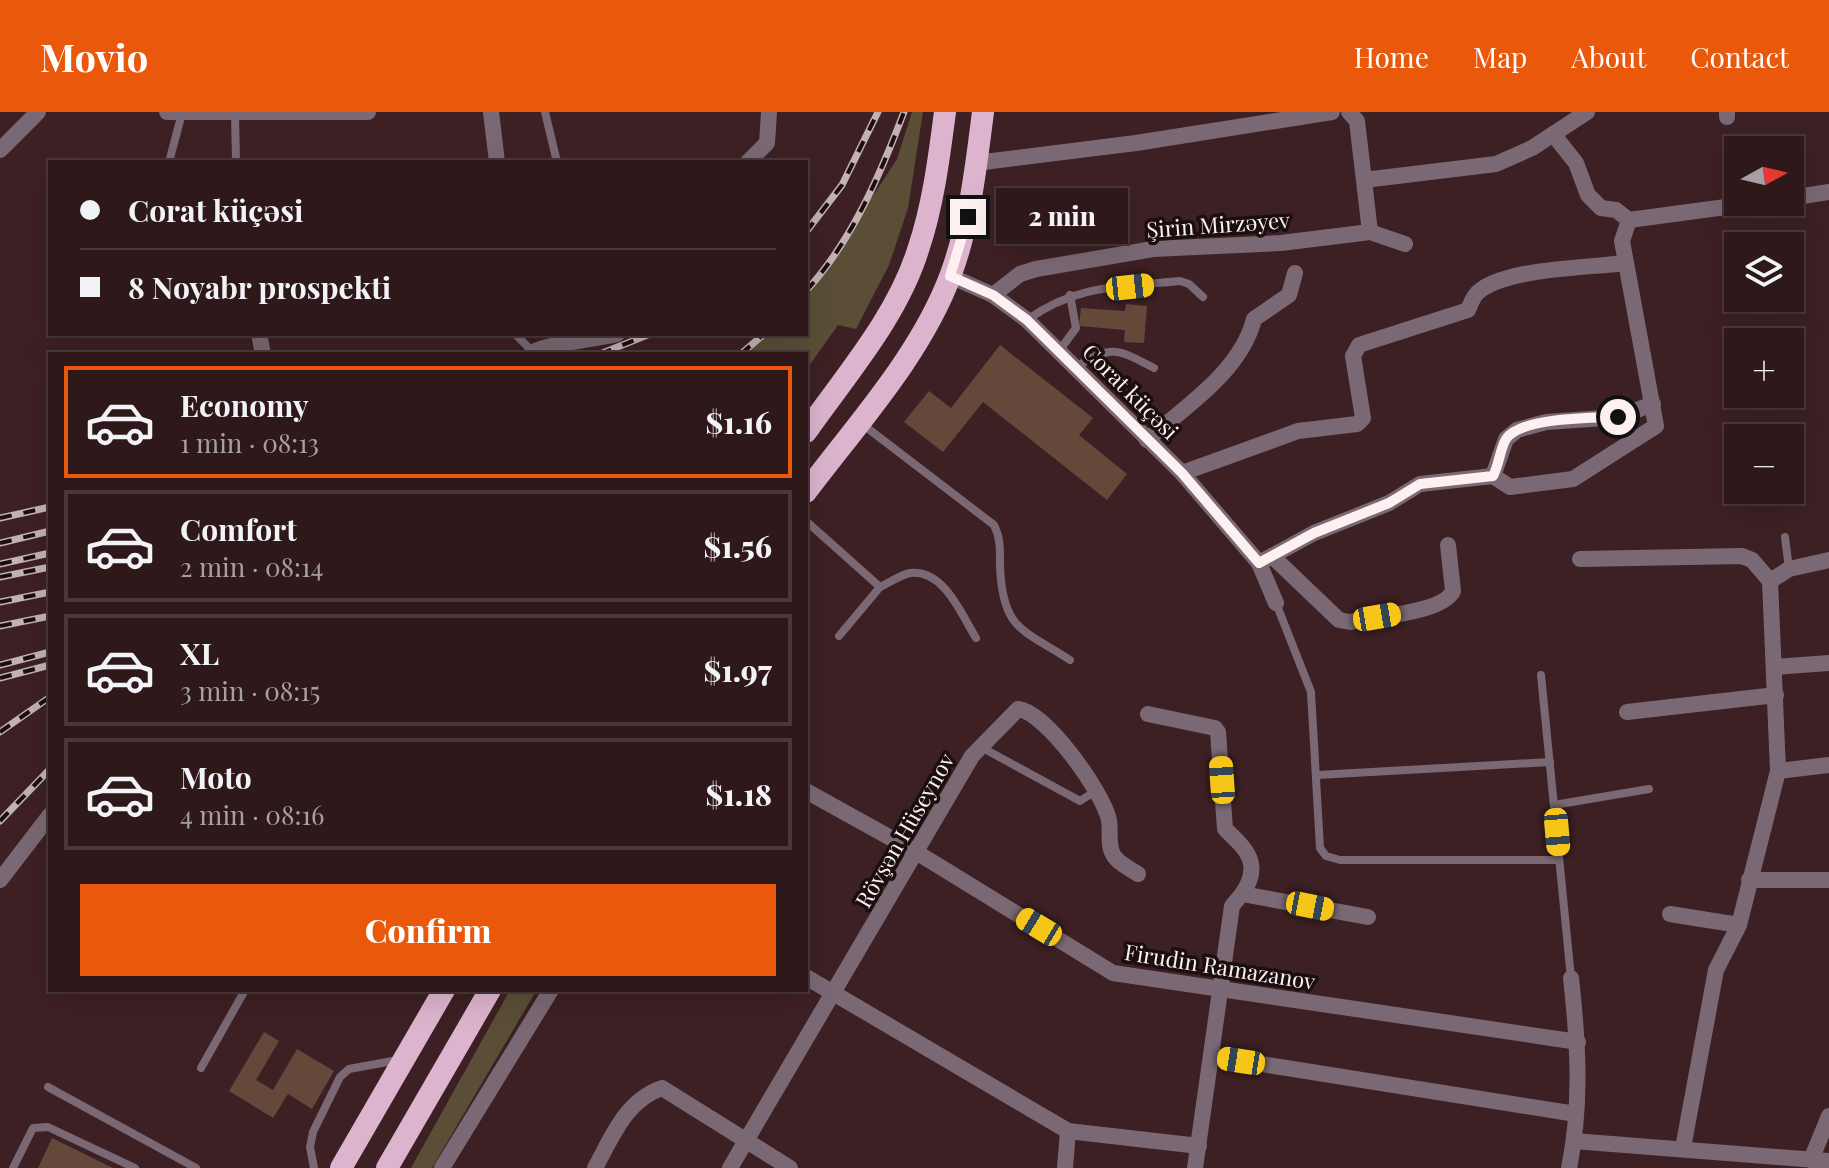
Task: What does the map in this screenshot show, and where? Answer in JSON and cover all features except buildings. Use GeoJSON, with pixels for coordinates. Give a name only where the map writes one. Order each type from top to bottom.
{"type":"FeatureCollection","features":[{"type":"Feature","properties":{"kind":"highway"},"geometry":{"type":"LineString","coordinates":[[808,429],[889,314],[918,252],[930,205],[945,112]]}},
{"type":"Feature","properties":{"kind":"highway"},"geometry":{"type":"LineString","coordinates":[[808,489],[919,338],[950,276],[968,217],[984,112]]}},
{"type":"Feature","properties":{"kind":"highway"},"geometry":{"type":"LineString","coordinates":[[341,1168],[443,992]]}},
{"type":"Feature","properties":{"kind":"highway"},"geometry":{"type":"LineString","coordinates":[[387,1168],[489,992]]}},
{"type":"Feature","properties":{"kind":"street"},"geometry":{"type":"LineString","coordinates":[[0,150],[38,112]]}},
{"type":"Feature","properties":{"kind":"street"},"geometry":{"type":"LineString","coordinates":[[167,112],[368,112]]}},
{"type":"Feature","properties":{"kind":"street"},"geometry":{"type":"LineString","coordinates":[[474,112],[492,112],[497,160]]}},
{"type":"Feature","properties":{"kind":"street"},"geometry":{"type":"LineString","coordinates":[[750,160],[767,143],[769,112]]}},
{"type":"Feature","properties":{"kind":"street"},"geometry":{"type":"LineString","coordinates":[[976,163],[1136,143],[1332,112]]}},
{"type":"Feature","properties":{"kind":"street"},"geometry":{"type":"LineString","coordinates":[[1349,112],[1357,121],[1370,232]]}},
{"type":"Feature","properties":{"kind":"street"},"geometry":{"type":"LineString","coordinates":[[1364,180],[1496,164],[1587,112]]}},
{"type":"Feature","properties":{"kind":"street"},"geometry":{"type":"LineString","coordinates":[[1553,134],[1576,163],[1588,195],[1601,208],[1616,210],[1629,220],[1724,207]]}},
{"type":"Feature","properties":{"kind":"street"},"geometry":{"type":"LineString","coordinates":[[1804,196],[1829,192]]}},
{"type":"Feature","properties":{"kind":"street"},"geometry":{"type":"LineString","coordinates":[[1448,545],[1451,597],[1432,607],[1350,622],[1339,620],[1265,560],[1314,533],[1389,503],[1420,484],[1493,476],[1510,487],[1573,479],[1656,426],[1625,263],[1623,230],[1629,220]]}},
{"type":"Feature","properties":{"kind":"street","name":"Şirin Mirzəyev"},"geometry":{"type":"LineString","coordinates":[[993,295],[1020,274],[1036,269],[1153,249],[1281,243],[1370,232],[1405,244]]}},
{"type":"Feature","properties":{"kind":"street"},"geometry":{"type":"LineString","coordinates":[[1182,473],[1298,431],[1357,424],[1363,418],[1353,356],[1359,345],[1468,310],[1474,295],[1484,287],[1518,277],[1625,263]]}},
{"type":"Feature","properties":{"kind":"street"},"geometry":{"type":"LineString","coordinates":[[1147,440],[1212,384],[1249,341],[1254,319],[1289,295],[1295,273]]}},
{"type":"Feature","properties":{"kind":"street","name":"Corat küçəsi"},"geometry":{"type":"LineString","coordinates":[[950,276],[993,295],[1027,320],[1182,473],[1265,560],[1276,603]]}},
{"type":"Feature","properties":{"kind":"street"},"geometry":{"type":"LineString","coordinates":[[536,352],[608,336]]}},
{"type":"Feature","properties":{"kind":"street"},"geometry":{"type":"LineString","coordinates":[[1493,476],[1506,439],[1517,430],[1546,422],[1618,417],[1653,404]]}},
{"type":"Feature","properties":{"kind":"street"},"geometry":{"type":"LineString","coordinates":[[1580,559],[1742,556],[1752,560],[1770,581],[1778,771],[1739,925],[1716,970],[1683,1148]]}},
{"type":"Feature","properties":{"kind":"street"},"geometry":{"type":"LineString","coordinates":[[1770,581],[1789,569],[1829,560]]}},
{"type":"Feature","properties":{"kind":"street"},"geometry":{"type":"LineString","coordinates":[[1775,667],[1829,663]]}},
{"type":"Feature","properties":{"kind":"street"},"geometry":{"type":"LineString","coordinates":[[1627,712],[1776,695]]}},
{"type":"Feature","properties":{"kind":"street","name":"Rövşən Hüseynov"},"geometry":{"type":"LineString","coordinates":[[730,1168],[749,1141],[916,852],[981,747],[1018,709],[1029,710],[1059,740],[1097,790],[1109,819],[1110,848],[1115,859],[1138,874]]}},
{"type":"Feature","properties":{"kind":"street"},"geometry":{"type":"LineString","coordinates":[[1148,714],[1215,728],[1218,732],[1225,829],[1245,846],[1250,856],[1251,871],[1242,894],[1232,906],[1195,1168]]}},
{"type":"Feature","properties":{"kind":"street"},"geometry":{"type":"LineString","coordinates":[[1778,771],[1829,765]]}},
{"type":"Feature","properties":{"kind":"street","name":"Firudin Ramazanov"},"geometry":{"type":"LineString","coordinates":[[808,792],[916,852],[1113,973],[1578,1042]]}},
{"type":"Feature","properties":{"kind":"street"},"geometry":{"type":"LineString","coordinates":[[0,880],[48,818]]}},
{"type":"Feature","properties":{"kind":"street"},"geometry":{"type":"LineString","coordinates":[[1749,880],[1829,880]]}},
{"type":"Feature","properties":{"kind":"street"},"geometry":{"type":"LineString","coordinates":[[1242,894],[1368,917]]}},
{"type":"Feature","properties":{"kind":"street"},"geometry":{"type":"LineString","coordinates":[[1670,914],[1739,925]]}},
{"type":"Feature","properties":{"kind":"street"},"geometry":{"type":"LineString","coordinates":[[808,978],[1068,1131],[1199,1146]]}},
{"type":"Feature","properties":{"kind":"street"},"geometry":{"type":"LineString","coordinates":[[1569,1168],[1576,1114],[1578,1042],[1571,978]]}},
{"type":"Feature","properties":{"kind":"street"},"geometry":{"type":"LineString","coordinates":[[442,1168],[550,992]]}},
{"type":"Feature","properties":{"kind":"street"},"geometry":{"type":"LineString","coordinates":[[1211,1056],[1576,1114]]}},
{"type":"Feature","properties":{"kind":"street"},"geometry":{"type":"LineString","coordinates":[[595,1168],[623,1116],[650,1092],[662,1088],[790,1168]]}},
{"type":"Feature","properties":{"kind":"street"},"geometry":{"type":"LineString","coordinates":[[1811,1160],[1829,1116]]}},
{"type":"Feature","properties":{"kind":"street"},"geometry":{"type":"LineString","coordinates":[[1065,1168],[1068,1131]]}},
{"type":"Feature","properties":{"kind":"street"},"geometry":{"type":"LineString","coordinates":[[1574,1141],[1829,1161]]}},
{"type":"Feature","properties":{"kind":"lane"},"geometry":{"type":"LineString","coordinates":[[545,112],[557,160]]}},
{"type":"Feature","properties":{"kind":"lane"},"geometry":{"type":"LineString","coordinates":[[170,160],[182,113]]}},
{"type":"Feature","properties":{"kind":"lane"},"geometry":{"type":"LineString","coordinates":[[235,114],[236,160]]}},
{"type":"Feature","properties":{"kind":"lane"},"geometry":{"type":"LineString","coordinates":[[1027,320],[1053,301],[1070,295],[1180,281],[1189,284],[1203,297]]}},
{"type":"Feature","properties":{"kind":"lane"},"geometry":{"type":"LineString","coordinates":[[1059,351],[1076,328],[1070,295]]}},
{"type":"Feature","properties":{"kind":"lane"},"geometry":{"type":"LineString","coordinates":[[517,336],[531,352]]}},
{"type":"Feature","properties":{"kind":"lane"},"geometry":{"type":"LineString","coordinates":[[1076,367],[1100,352],[1117,349],[1154,368]]}},
{"type":"Feature","properties":{"kind":"lane"},"geometry":{"type":"LineString","coordinates":[[858,421],[994,525],[999,536],[1001,595],[1006,612],[1019,626],[1070,660]]}},
{"type":"Feature","properties":{"kind":"lane"},"geometry":{"type":"LineString","coordinates":[[808,523],[880,587]]}},
{"type":"Feature","properties":{"kind":"lane"},"geometry":{"type":"LineString","coordinates":[[1785,537],[1789,569]]}},
{"type":"Feature","properties":{"kind":"lane"},"geometry":{"type":"LineString","coordinates":[[839,636],[880,587],[910,573],[933,577],[945,588],[976,638]]}},
{"type":"Feature","properties":{"kind":"lane"},"geometry":{"type":"LineString","coordinates":[[1276,603],[1311,692],[1320,848],[1326,856],[1340,860],[1559,860]]}},
{"type":"Feature","properties":{"kind":"lane"},"geometry":{"type":"LineString","coordinates":[[1541,675],[1571,978]]}},
{"type":"Feature","properties":{"kind":"lane"},"geometry":{"type":"LineString","coordinates":[[981,747],[1080,801],[1097,790]]}},
{"type":"Feature","properties":{"kind":"lane"},"geometry":{"type":"LineString","coordinates":[[1318,775],[1550,762]]}},
{"type":"Feature","properties":{"kind":"lane"},"geometry":{"type":"LineString","coordinates":[[1554,805],[1649,789]]}},
{"type":"Feature","properties":{"kind":"lane"},"geometry":{"type":"LineString","coordinates":[[201,1068],[244,992]]}},
{"type":"Feature","properties":{"kind":"lane"},"geometry":{"type":"LineString","coordinates":[[314,1168],[310,1147],[313,1132],[340,1077],[349,1069],[407,1058]]}},
{"type":"Feature","properties":{"kind":"lane"},"geometry":{"type":"LineString","coordinates":[[48,1087],[196,1168]]}},
{"type":"Feature","properties":{"kind":"lane"},"geometry":{"type":"LineString","coordinates":[[13,1168],[33,1128],[48,1127],[135,1168]]}},
{"type":"Feature","properties":{"kind":"shaded area"},"geometry":{"type":"Polygon","coordinates":[[[912,112],[923,112],[908,208],[889,265],[856,329],[838,325],[808,367],[808,352],[748,352],[768,336],[808,336],[808,295],[897,159],[912,112]]]}},
{"type":"Feature","properties":{"kind":"shaded area"},"geometry":{"type":"Polygon","coordinates":[[[509,992],[535,992],[432,1168],[411,1168],[509,992]]]}},
{"type":"Feature","properties":{"kind":"railway"},"geometry":{"type":"LineString","coordinates":[[808,229],[842,185],[878,112]]}},
{"type":"Feature","properties":{"kind":"railway"},"geometry":{"type":"LineString","coordinates":[[808,289],[851,229],[875,183],[904,112]]}},
{"type":"Feature","properties":{"kind":"railway"},"geometry":{"type":"LineString","coordinates":[[605,352],[645,336]]}},
{"type":"Feature","properties":{"kind":"railway"},"geometry":{"type":"LineString","coordinates":[[743,352],[762,336]]}},
{"type":"Feature","properties":{"kind":"railway"},"geometry":{"type":"LineString","coordinates":[[0,518],[48,507]]}},
{"type":"Feature","properties":{"kind":"railway"},"geometry":{"type":"LineString","coordinates":[[0,543],[48,531]]}},
{"type":"Feature","properties":{"kind":"railway"},"geometry":{"type":"LineString","coordinates":[[0,564],[48,553]]}},
{"type":"Feature","properties":{"kind":"railway"},"geometry":{"type":"LineString","coordinates":[[0,577],[48,567]]}},
{"type":"Feature","properties":{"kind":"railway"},"geometry":{"type":"LineString","coordinates":[[0,602],[48,592]]}},
{"type":"Feature","properties":{"kind":"railway"},"geometry":{"type":"LineString","coordinates":[[0,626],[48,616]]}},
{"type":"Feature","properties":{"kind":"railway"},"geometry":{"type":"LineString","coordinates":[[0,665],[48,653]]}},
{"type":"Feature","properties":{"kind":"railway"},"geometry":{"type":"LineString","coordinates":[[0,678],[48,666]]}},
{"type":"Feature","properties":{"kind":"railway"},"geometry":{"type":"LineString","coordinates":[[0,732],[48,698]]}},
{"type":"Feature","properties":{"kind":"railway"},"geometry":{"type":"LineString","coordinates":[[0,821],[48,771]]}},
{"type":"Feature","properties":{"kind":"route"},"geometry":{"type":"LineString","coordinates":[[968,217],[950,276],[993,295],[1027,320],[1182,473],[1259,563],[1314,533],[1389,503],[1420,484],[1493,476],[1506,439],[1517,430],[1546,422],[1618,417]]}}]}
